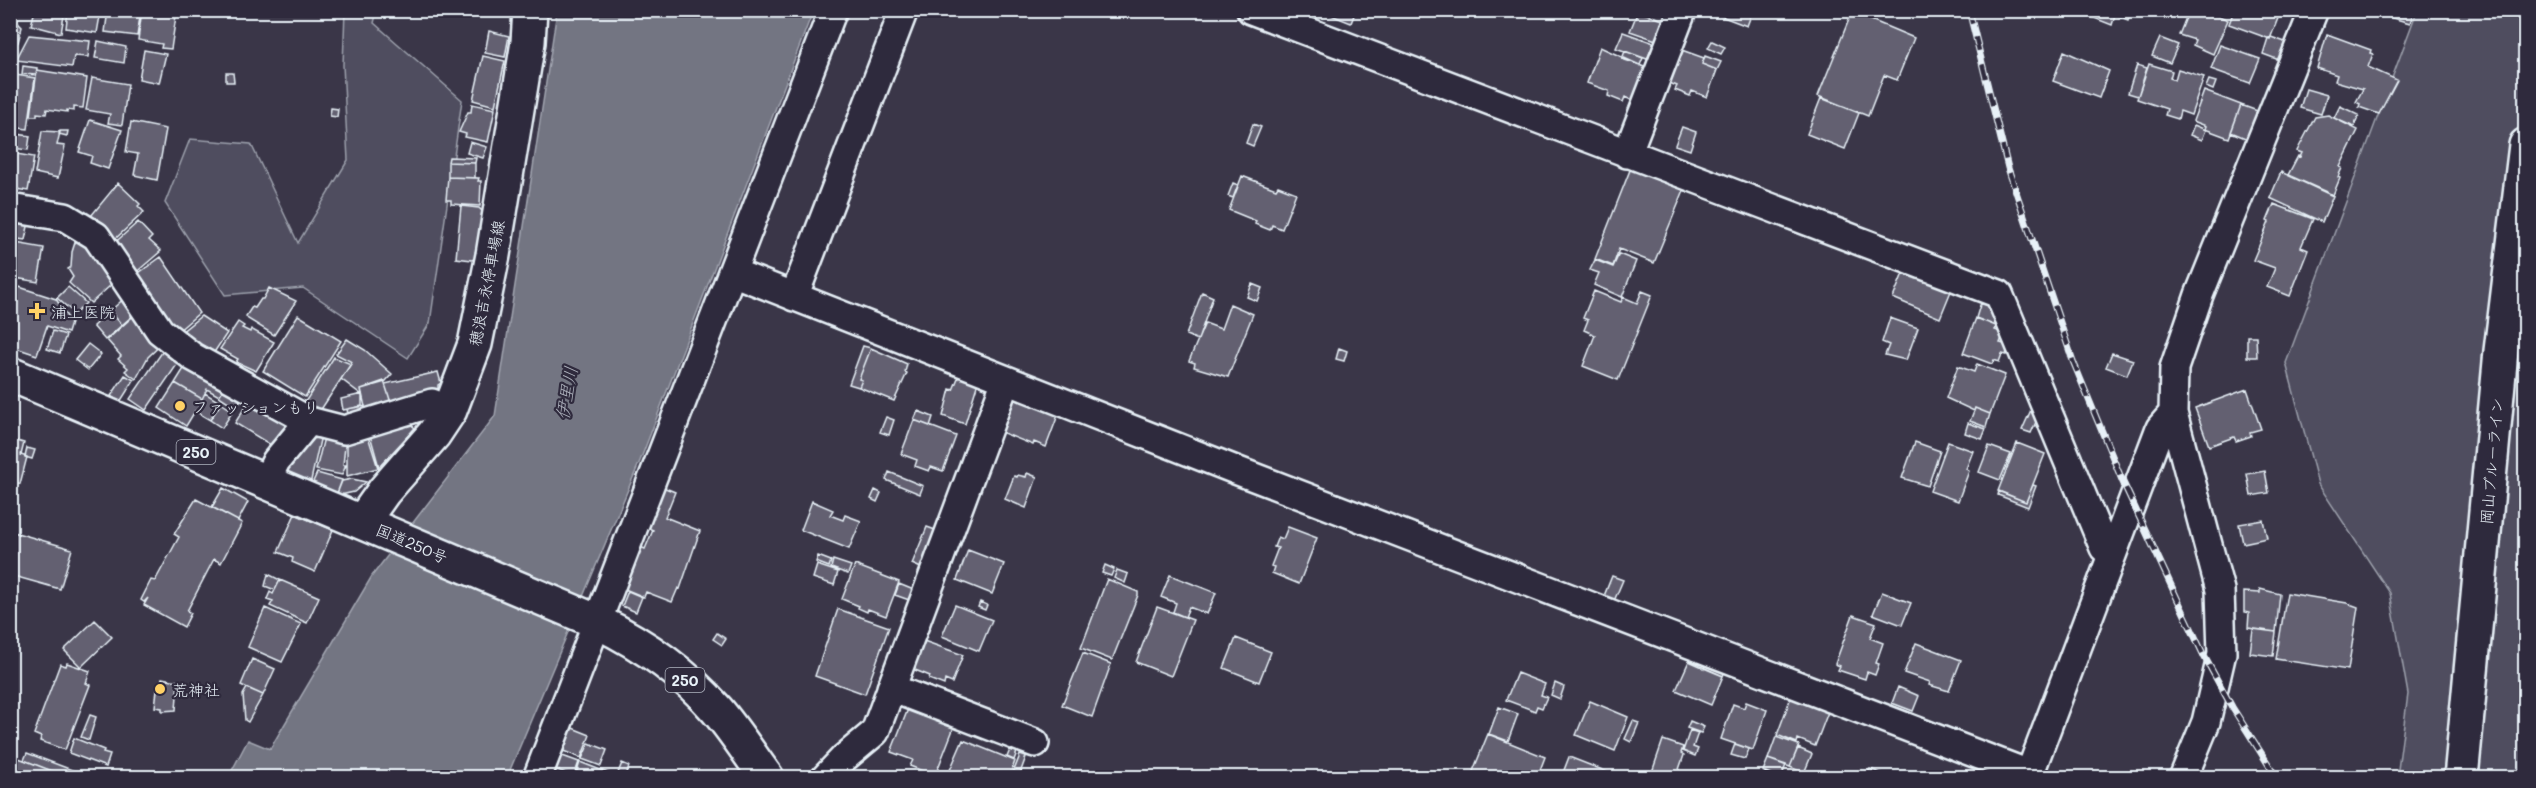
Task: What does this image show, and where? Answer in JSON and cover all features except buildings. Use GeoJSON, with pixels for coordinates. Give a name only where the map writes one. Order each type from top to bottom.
{"type":"FeatureCollection","features":[{"type":"Feature","properties":{"kind":"main road","name":"穂浪吉永停車場線"},"geometry":{"type":"LineString","coordinates":[[372,526],[384,491],[434,434],[450,410],[475,344],[493,255],[528,42],[530,10]]}},
{"type":"Feature","properties":{"kind":"main road","name":"岡山ブルーライン"},"geometry":{"type":"LineString","coordinates":[[2461,777],[2501,351],[2526,145]]}},
{"type":"Feature","properties":{"kind":"main road","name":"国道250号"},"geometry":{"type":"LineString","coordinates":[[10,374],[588,618],[634,640],[667,663],[716,709],[767,777]]}},
{"type":"Feature","properties":{"kind":"street"},"geometry":{"type":"LineString","coordinates":[[537,777],[588,618],[732,272],[832,10]]}},
{"type":"Feature","properties":{"kind":"street"},"geometry":{"type":"LineString","coordinates":[[794,297],[904,10]]}},
{"type":"Feature","properties":{"kind":"street"},"geometry":{"type":"LineString","coordinates":[[1251,10],[1999,294],[2104,548],[2112,554]]}},
{"type":"Feature","properties":{"kind":"street"},"geometry":{"type":"LineString","coordinates":[[2183,777],[2206,722],[2222,654],[2220,590],[2173,413],[2174,368],[2199,295],[2314,10]]}},
{"type":"Feature","properties":{"kind":"street"},"geometry":{"type":"LineString","coordinates":[[1627,154],[1681,14]]}},
{"type":"Feature","properties":{"kind":"street"},"geometry":{"type":"LineString","coordinates":[[10,208],[65,217],[96,236],[160,331],[193,357],[309,421],[344,430],[432,403],[450,410]]}},
{"type":"Feature","properties":{"kind":"street"},"geometry":{"type":"LineString","coordinates":[[732,272],[2028,776],[2160,428],[2173,413]]}},
{"type":"Feature","properties":{"kind":"street"},"geometry":{"type":"LineString","coordinates":[[825,777],[875,732],[1006,380]]}},
{"type":"Feature","properties":{"kind":"street"},"geometry":{"type":"LineString","coordinates":[[266,482],[276,461],[309,421]]}},
{"type":"Feature","properties":{"kind":"street"},"geometry":{"type":"LineString","coordinates":[[891,688],[1035,743]]}},
{"type":"Feature","properties":{"kind":"shaded area"},"geometry":{"type":"Polygon","coordinates":[[[345,11],[377,11],[374,23],[462,100],[430,323],[408,358],[303,288],[225,295],[165,203],[190,139],[251,144],[298,243],[348,160],[343,65],[345,11]]]}},
{"type":"Feature","properties":{"kind":"shaded area"},"geometry":{"type":"Polygon","coordinates":[[[2417,11],[2525,11],[2525,777],[2397,777],[2408,694],[2390,593],[2318,484],[2286,363],[2417,11]]]}},
{"type":"Feature","properties":{"kind":"water","name":"伊里川"},"geometry":{"type":"Polygon","coordinates":[[[557,11],[813,11],[640,461],[507,777],[228,778],[248,740],[270,749],[372,576],[495,416],[557,11]]]}},
{"type":"Feature","properties":{"kind":"railway"},"geometry":{"type":"LineString","coordinates":[[1969,10],[2008,168],[2073,361],[2122,480],[2204,656],[2232,707],[2277,778]]}},
{"type":"Feature","properties":{"kind":"place","name":"浦上医院"},"geometry":{"type":"Point","coordinates":[37,311]}},
{"type":"Feature","properties":{"kind":"place","name":"ファッションもり"},"geometry":{"type":"Point","coordinates":[180,406]}},
{"type":"Feature","properties":{"kind":"place","name":"荒神社"},"geometry":{"type":"Point","coordinates":[160,689]}}]}
